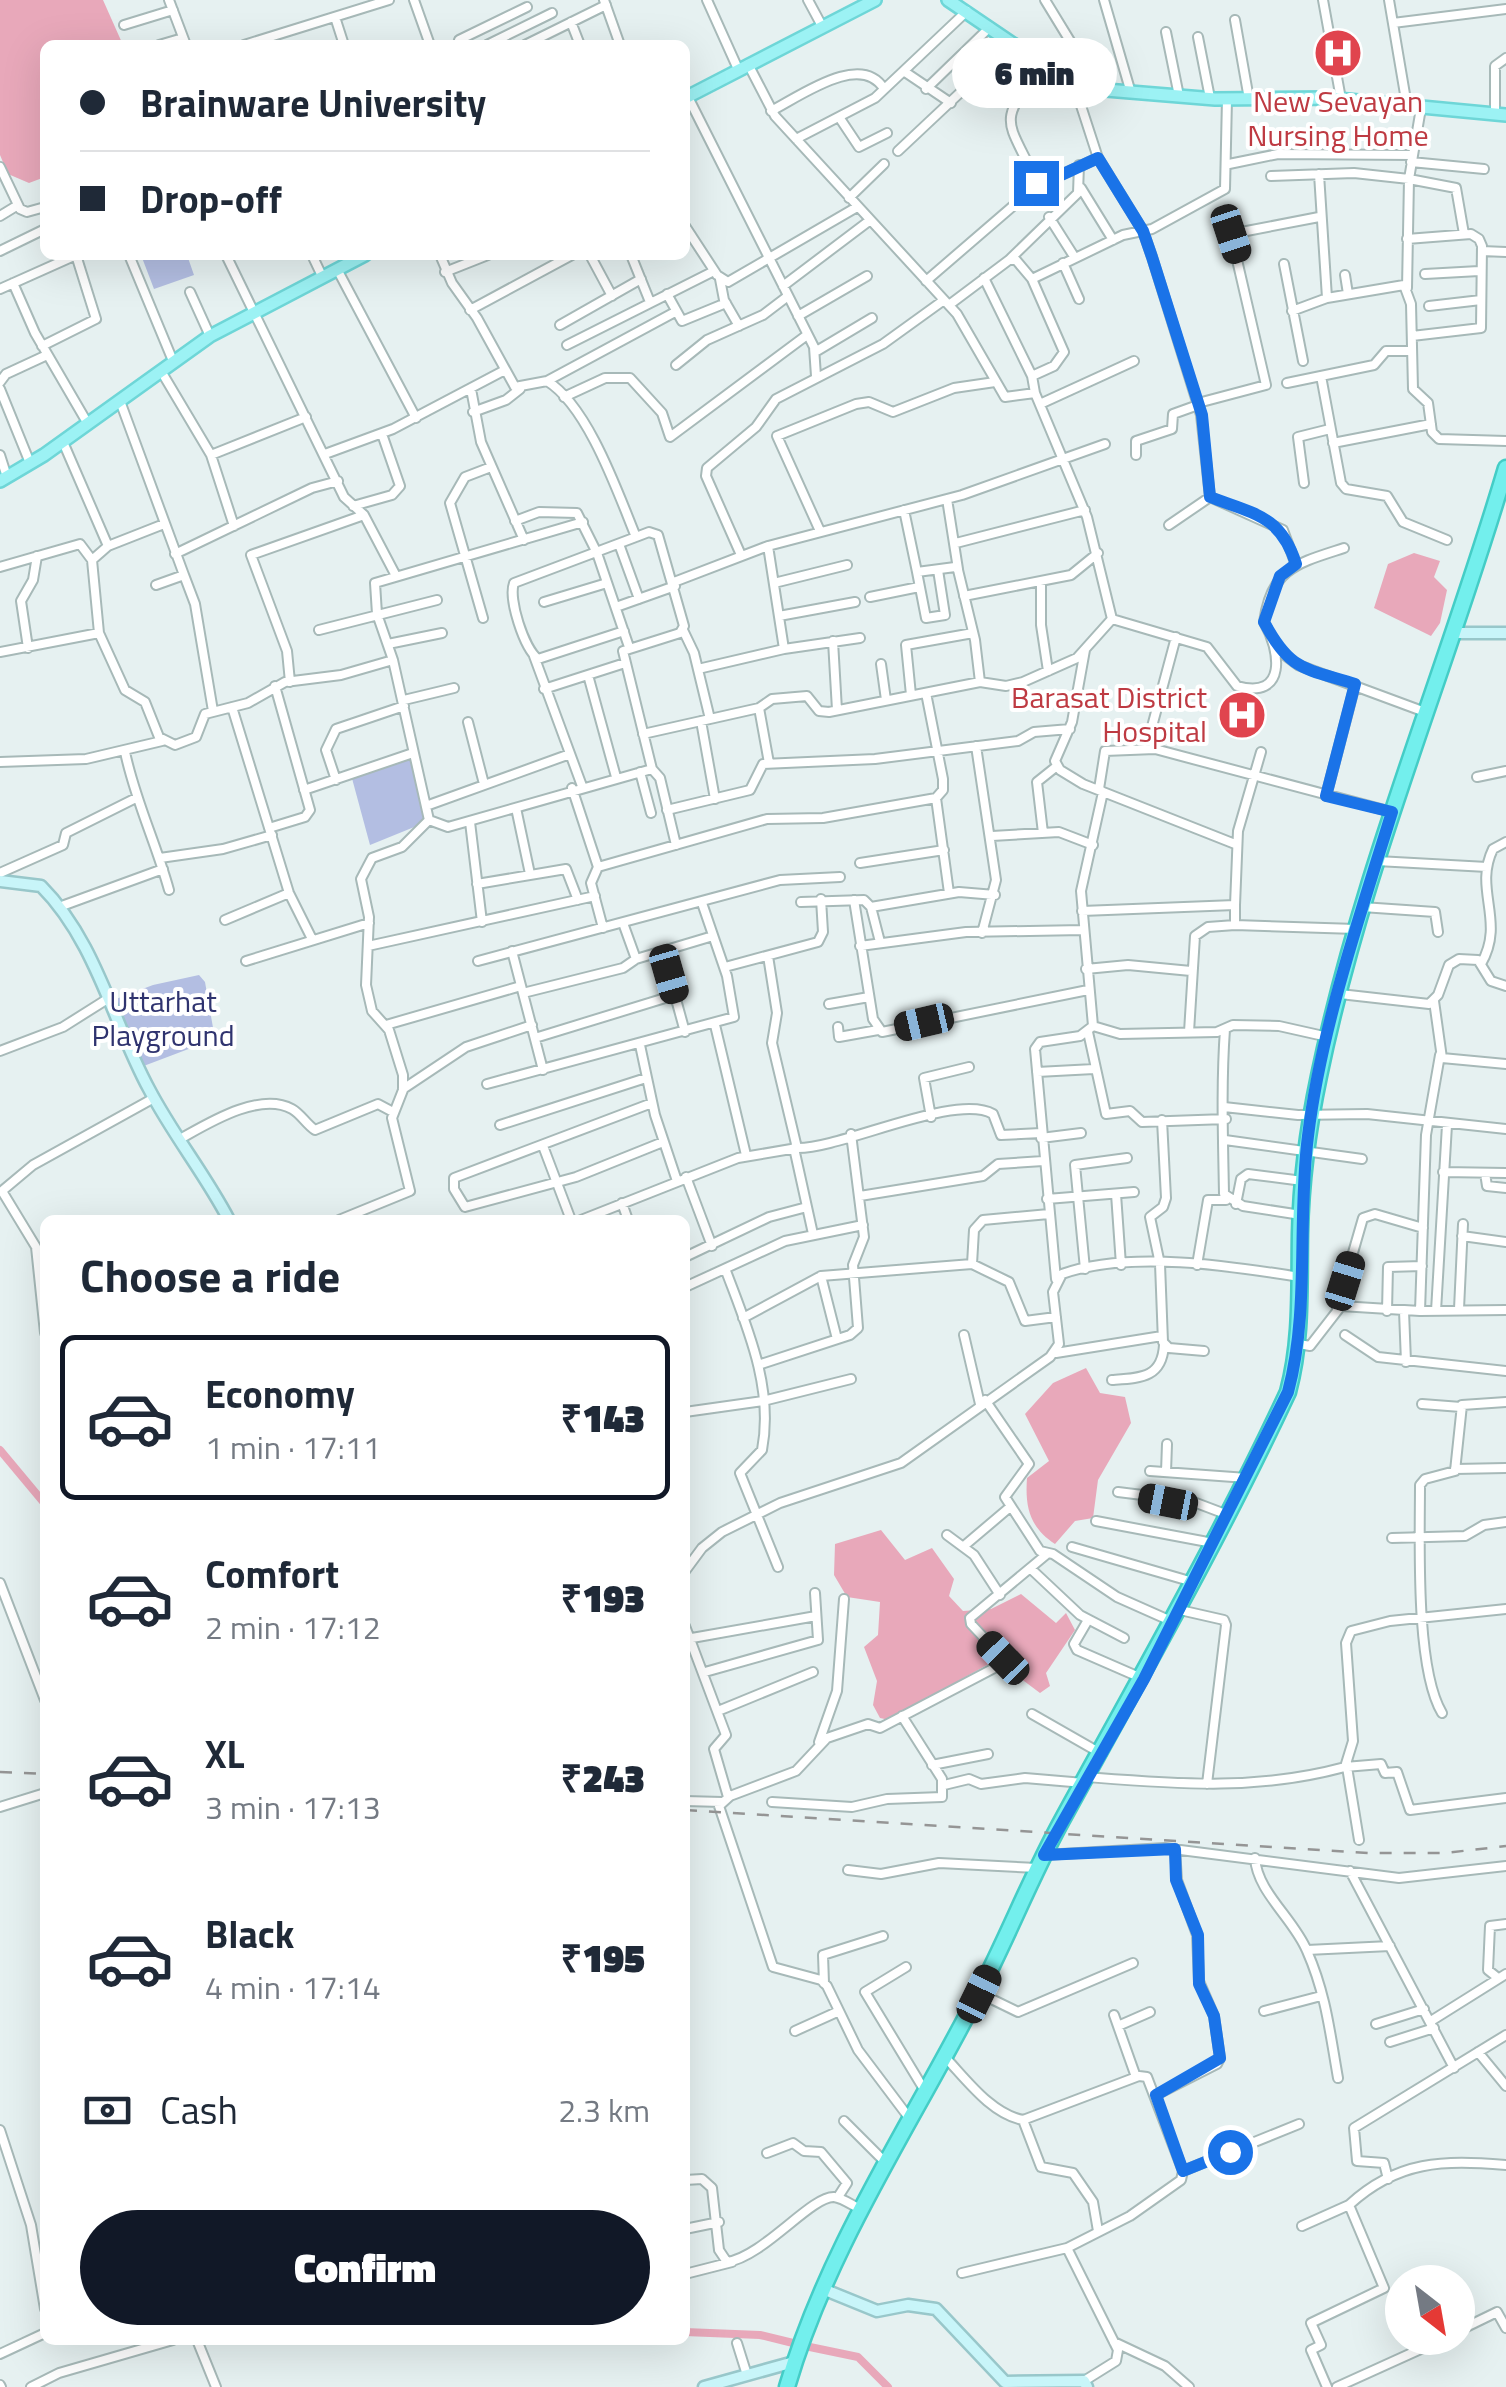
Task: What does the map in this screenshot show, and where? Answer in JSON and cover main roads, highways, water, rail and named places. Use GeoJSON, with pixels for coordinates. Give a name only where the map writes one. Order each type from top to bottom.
{"type":"FeatureCollection","features":[{"type":"Feature","properties":{"kind":"highway"},"geometry":{"type":"LineString","coordinates":[[787,2387],[823,2289],[862,2210],[979,1994],[1041,1862],[1144,1679],[1288,1392],[1299,1344],[1306,1152],[1328,1036],[1362,907],[1425,712],[1456,634],[1506,468]]}},
{"type":"Feature","properties":{"kind":"main road"},"geometry":{"type":"LineString","coordinates":[[690,95],[875,0]]}},
{"type":"Feature","properties":{"kind":"main road"},"geometry":{"type":"LineString","coordinates":[[948,0],[1042,64],[1088,86],[1131,93],[1341,100],[1501,115]]}},
{"type":"Feature","properties":{"kind":"main road"},"geometry":{"type":"LineString","coordinates":[[3,479],[63,442],[210,336],[354,260]]}},
{"type":"Feature","properties":{"kind":"waterway"},"geometry":{"type":"LineString","coordinates":[[0,1450],[40,1498]]}},
{"type":"Feature","properties":{"kind":"waterway"},"geometry":{"type":"LineString","coordinates":[[690,2332],[760,2335],[793,2343]]}},
{"type":"Feature","properties":{"kind":"waterway"},"geometry":{"type":"LineString","coordinates":[[805,2346],[858,2357],[888,2387]]}},
{"type":"Feature","properties":{"kind":"railway"},"geometry":{"type":"LineString","coordinates":[[0,1772],[40,1774]]}},
{"type":"Feature","properties":{"kind":"railway"},"geometry":{"type":"LineString","coordinates":[[690,1810],[1368,1853],[1445,1853],[1506,1846]]}},
{"type":"Feature","properties":{"kind":"place","name":"New Sevayan Nursing Home"},"geometry":{"type":"Point","coordinates":[1338,53]}},
{"type":"Feature","properties":{"kind":"place","name":"Barasat District Hospital"},"geometry":{"type":"Point","coordinates":[1242,715]}},
{"type":"Feature","properties":{"kind":"park label","name":"Uttarhat Playground"},"geometry":{"type":"Point","coordinates":[163,1019]}}]}
